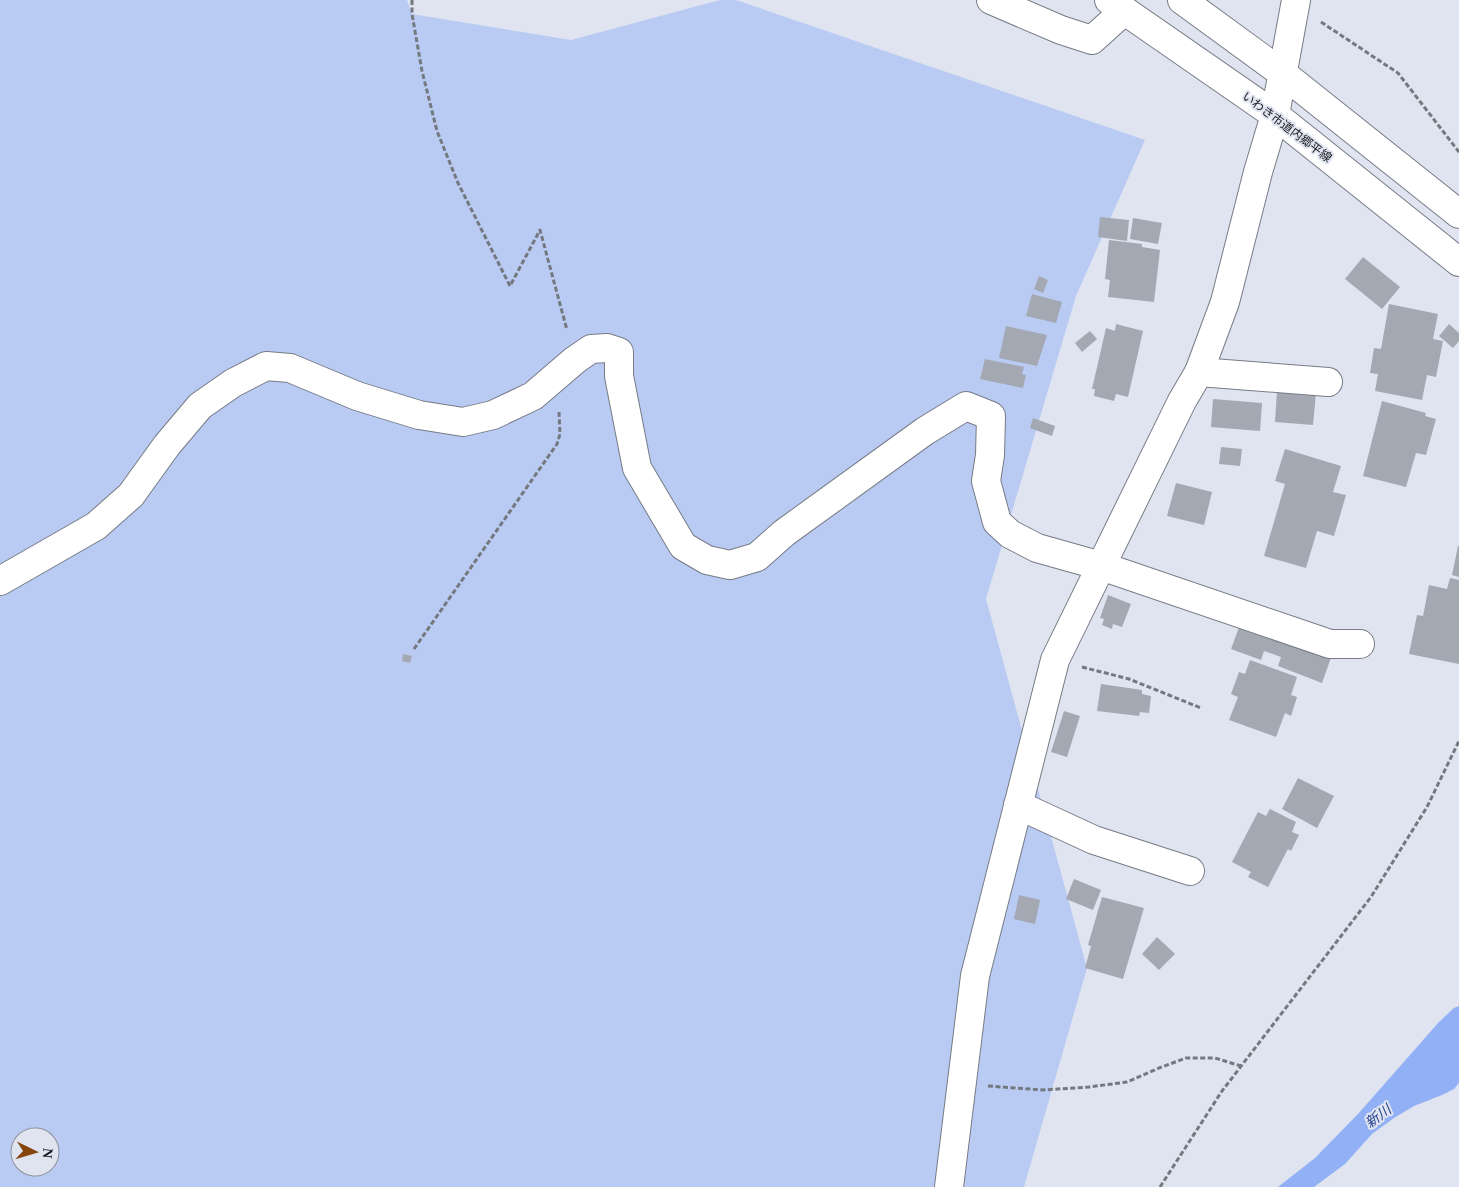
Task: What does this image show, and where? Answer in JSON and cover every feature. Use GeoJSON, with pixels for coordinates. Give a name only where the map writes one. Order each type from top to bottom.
{"type":"FeatureCollection","features":[{"type":"Feature","properties":{"kind":"street"},"geometry":{"type":"LineString","coordinates":[[991,0],[1061,30],[1092,40],[1116,6]]}},
{"type":"Feature","properties":{"kind":"street"},"geometry":{"type":"LineString","coordinates":[[1182,0],[1282,73],[1459,214]]}},
{"type":"Feature","properties":{"kind":"street"},"geometry":{"type":"LineString","coordinates":[[948,1187],[974,976],[1055,660],[1182,401],[1199,372],[1224,302],[1275,115],[1295,2]]}},
{"type":"Feature","properties":{"kind":"street","name":"いわき市道内郷平線"},"geometry":{"type":"LineString","coordinates":[[1116,6],[1275,115],[1459,262]]}},
{"type":"Feature","properties":{"kind":"street"},"geometry":{"type":"LineString","coordinates":[[0,581],[96,526],[131,495],[167,445],[200,406],[233,383],[266,366],[290,368],[357,396],[419,415],[463,422],[493,415],[533,396],[575,360],[591,349],[607,348],[619,352],[619,376],[637,468],[684,546],[707,560],[730,565],[757,557],[784,533],[917,437],[966,406],[992,416],[990,455],[986,481],[997,522],[1010,534],[1037,548],[1101,566],[1330,644],[1360,644]]}},
{"type":"Feature","properties":{"kind":"street"},"geometry":{"type":"LineString","coordinates":[[1199,372],[1328,382]]}},
{"type":"Feature","properties":{"kind":"street"},"geometry":{"type":"LineString","coordinates":[[1018,805],[1094,840],[1190,871]]}},
{"type":"Feature","properties":{"kind":"path"},"geometry":{"type":"LineString","coordinates":[[412,0],[412,14],[422,71],[437,131],[458,183],[510,286],[540,230],[575,360]]}},
{"type":"Feature","properties":{"kind":"path"},"geometry":{"type":"LineString","coordinates":[[1295,2],[1398,73],[1459,152]]}},
{"type":"Feature","properties":{"kind":"path"},"geometry":{"type":"LineString","coordinates":[[414,649],[558,444],[560,434],[558,411],[548,384]]}},
{"type":"Feature","properties":{"kind":"path"},"geometry":{"type":"LineString","coordinates":[[1055,660],[1129,679],[1201,708]]}},
{"type":"Feature","properties":{"kind":"path"},"geometry":{"type":"LineString","coordinates":[[1160,1187],[1222,1091],[1372,898],[1428,807],[1459,741]]}},
{"type":"Feature","properties":{"kind":"path"},"geometry":{"type":"LineString","coordinates":[[961,1084],[1043,1090],[1089,1087],[1127,1082],[1186,1058],[1215,1058],[1241,1066]]}},
{"type":"Feature","properties":{"kind":"shaded area"},"geometry":{"type":"Polygon","coordinates":[[[0,0],[407,0],[412,14],[571,40],[720,0],[736,0],[1145,140],[1076,296],[986,599],[1087,968],[1024,1187],[0,1187],[0,0]]]}},
{"type":"Feature","properties":{"kind":"water","name":"新川"},"geometry":{"type":"Polygon","coordinates":[[[1459,1006],[1459,1083],[1454,1089],[1414,1106],[1394,1118],[1372,1134],[1345,1164],[1314,1187],[1278,1187],[1315,1158],[1358,1114],[1439,1022],[1454,1008],[1459,1006]]]}},
{"type":"Feature","properties":{"kind":"building"},"geometry":{"type":"Polygon","coordinates":[[[1100,217],[1129,220],[1127,241],[1098,237],[1100,217]]]}},
{"type":"Feature","properties":{"kind":"building"},"geometry":{"type":"Polygon","coordinates":[[[1133,218],[1162,223],[1158,244],[1130,239],[1133,218]]]}},
{"type":"Feature","properties":{"kind":"building"},"geometry":{"type":"Polygon","coordinates":[[[1109,240],[1142,244],[1142,247],[1160,250],[1154,302],[1108,297],[1110,280],[1105,279],[1109,240]]]}},
{"type":"Feature","properties":{"kind":"building"},"geometry":{"type":"Polygon","coordinates":[[[1363,257],[1400,287],[1382,309],[1345,279],[1363,257]]]}},
{"type":"Feature","properties":{"kind":"building"},"geometry":{"type":"Polygon","coordinates":[[[1039,276],[1048,280],[1043,293],[1034,289],[1039,276]]]}},
{"type":"Feature","properties":{"kind":"building"},"geometry":{"type":"Polygon","coordinates":[[[1032,294],[1062,302],[1056,323],[1026,316],[1032,294]]]}},
{"type":"Feature","properties":{"kind":"building"},"geometry":{"type":"Polygon","coordinates":[[[1389,304],[1438,314],[1433,339],[1443,341],[1436,377],[1427,375],[1422,400],[1375,391],[1378,374],[1370,373],[1374,348],[1381,349],[1389,304]]]}},
{"type":"Feature","properties":{"kind":"building"},"geometry":{"type":"Polygon","coordinates":[[[1116,324],[1143,331],[1128,397],[1116,394],[1114,401],[1094,396],[1095,389],[1092,389],[1106,328],[1115,331],[1116,324]]]}},
{"type":"Feature","properties":{"kind":"building"},"geometry":{"type":"Polygon","coordinates":[[[1449,324],[1459,333],[1459,341],[1453,348],[1439,336],[1449,324]]]}},
{"type":"Feature","properties":{"kind":"building"},"geometry":{"type":"Polygon","coordinates":[[[1006,326],[1047,335],[1037,366],[999,358],[1006,326]]]}},
{"type":"Feature","properties":{"kind":"building"},"geometry":{"type":"Polygon","coordinates":[[[1090,331],[1097,339],[1082,352],[1075,343],[1090,331]]]}},
{"type":"Feature","properties":{"kind":"building"},"geometry":{"type":"Polygon","coordinates":[[[985,359],[1024,367],[1022,374],[1026,375],[1023,388],[980,379],[985,359]]]}},
{"type":"Feature","properties":{"kind":"building"},"geometry":{"type":"Polygon","coordinates":[[[1277,391],[1316,393],[1313,425],[1275,422],[1277,391]]]}},
{"type":"Feature","properties":{"kind":"building"},"geometry":{"type":"Polygon","coordinates":[[[1213,399],[1262,403],[1260,431],[1211,427],[1213,399]]]}},
{"type":"Feature","properties":{"kind":"building"},"geometry":{"type":"Polygon","coordinates":[[[1382,401],[1426,413],[1425,416],[1436,419],[1426,455],[1416,453],[1406,487],[1363,476],[1382,401]]]}},
{"type":"Feature","properties":{"kind":"building"},"geometry":{"type":"Polygon","coordinates":[[[1033,418],[1055,426],[1052,436],[1030,428],[1033,418]]]}},
{"type":"Feature","properties":{"kind":"building"},"geometry":{"type":"Polygon","coordinates":[[[1221,447],[1242,449],[1240,466],[1219,464],[1221,447]]]}},
{"type":"Feature","properties":{"kind":"building"},"geometry":{"type":"Polygon","coordinates":[[[1285,449],[1341,466],[1333,492],[1346,495],[1334,536],[1317,531],[1306,568],[1264,556],[1285,484],[1275,481],[1285,449]]]}},
{"type":"Feature","properties":{"kind":"building"},"geometry":{"type":"Polygon","coordinates":[[[1176,483],[1212,492],[1204,525],[1167,516],[1176,483]]]}},
{"type":"Feature","properties":{"kind":"building"},"geometry":{"type":"Polygon","coordinates":[[[1459,546],[1459,577],[1452,575],[1459,546]]]}},
{"type":"Feature","properties":{"kind":"building"},"geometry":{"type":"Polygon","coordinates":[[[1450,578],[1459,580],[1459,664],[1409,654],[1417,615],[1423,616],[1429,585],[1447,589],[1450,578]]]}},
{"type":"Feature","properties":{"kind":"building"},"geometry":{"type":"Polygon","coordinates":[[[1108,595],[1131,604],[1122,627],[1113,624],[1112,629],[1102,625],[1104,619],[1100,618],[1108,595]]]}},
{"type":"Feature","properties":{"kind":"building"},"geometry":{"type":"Polygon","coordinates":[[[1241,622],[1332,655],[1322,683],[1278,666],[1281,657],[1264,651],[1261,660],[1231,649],[1241,622]]]}},
{"type":"Feature","properties":{"kind":"building"},"geometry":{"type":"Polygon","coordinates":[[[403,654],[412,656],[410,663],[402,661],[403,654]]]}},
{"type":"Feature","properties":{"kind":"building"},"geometry":{"type":"Polygon","coordinates":[[[1250,660],[1297,677],[1291,695],[1297,697],[1291,716],[1285,713],[1276,737],[1229,720],[1238,697],[1231,694],[1239,672],[1245,674],[1250,660]]]}},
{"type":"Feature","properties":{"kind":"building"},"geometry":{"type":"Polygon","coordinates":[[[1101,684],[1142,690],[1142,694],[1151,696],[1149,713],[1140,712],[1139,716],[1097,711],[1101,684]]]}},
{"type":"Feature","properties":{"kind":"building"},"geometry":{"type":"Polygon","coordinates":[[[1064,711],[1080,716],[1067,757],[1051,752],[1064,711]]]}},
{"type":"Feature","properties":{"kind":"building"},"geometry":{"type":"Polygon","coordinates":[[[1298,778],[1334,796],[1317,828],[1282,809],[1298,778]]]}},
{"type":"Feature","properties":{"kind":"building"},"geometry":{"type":"Polygon","coordinates":[[[1270,809],[1296,822],[1292,832],[1299,835],[1291,851],[1288,849],[1268,887],[1248,877],[1251,872],[1232,862],[1258,812],[1266,816],[1270,809]]]}},
{"type":"Feature","properties":{"kind":"building"},"geometry":{"type":"Polygon","coordinates":[[[1074,879],[1101,890],[1093,910],[1066,899],[1074,879]]]}},
{"type":"Feature","properties":{"kind":"building"},"geometry":{"type":"Polygon","coordinates":[[[1019,895],[1040,900],[1035,924],[1014,919],[1019,895]]]}},
{"type":"Feature","properties":{"kind":"building"},"geometry":{"type":"Polygon","coordinates":[[[1102,897],[1144,908],[1123,979],[1085,968],[1091,946],[1088,945],[1102,897]]]}},
{"type":"Feature","properties":{"kind":"building"},"geometry":{"type":"Polygon","coordinates":[[[1157,937],[1175,954],[1159,970],[1142,954],[1157,937]]]}}]}
